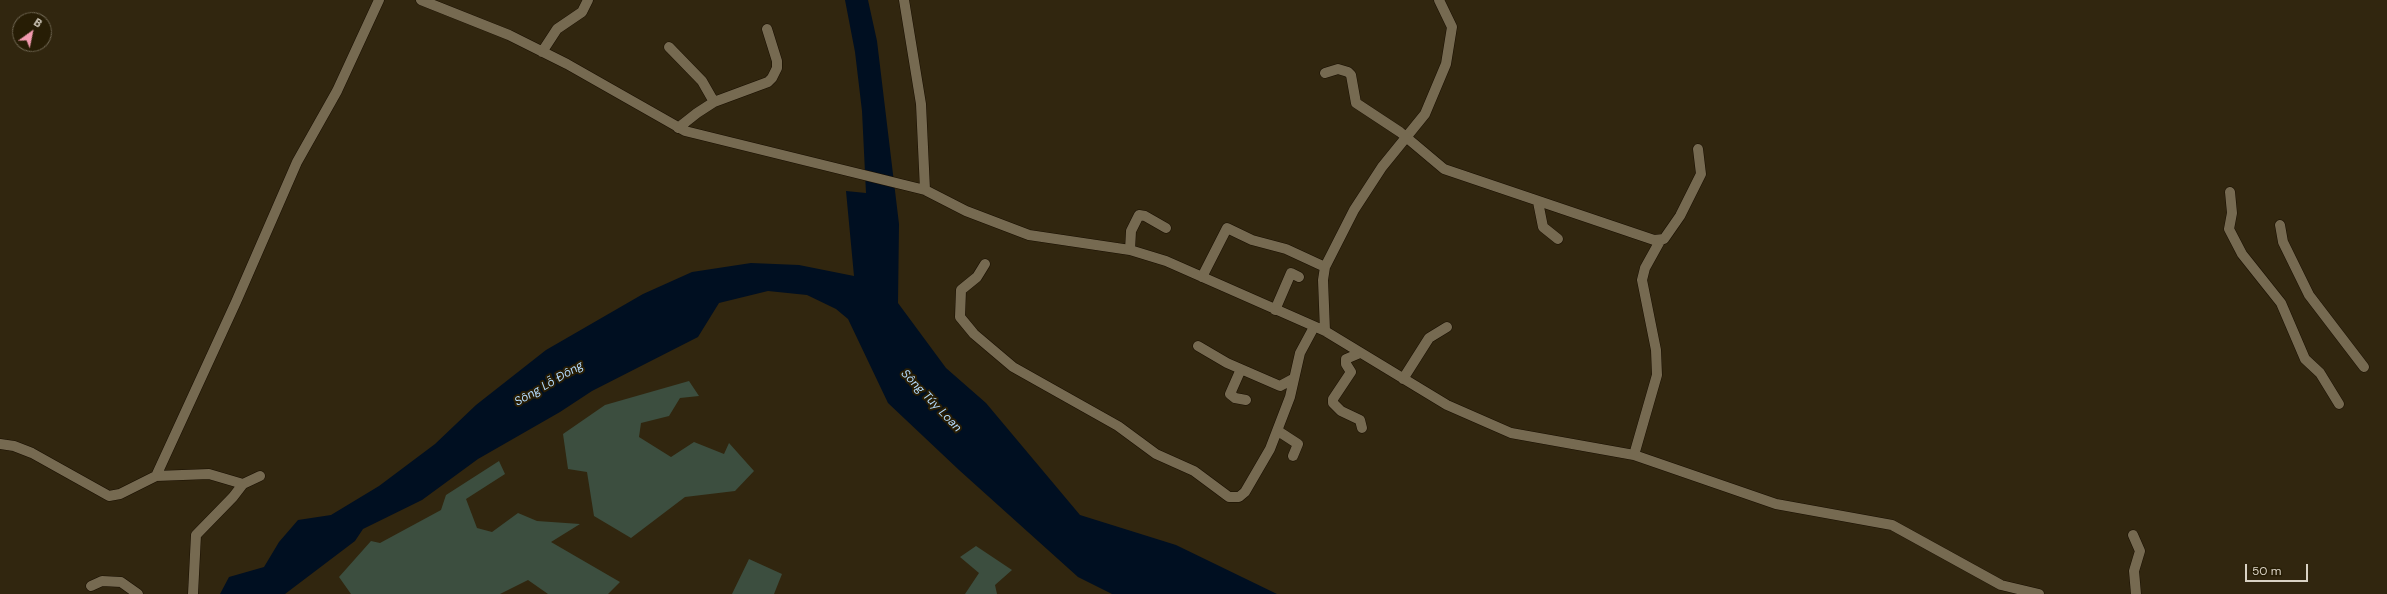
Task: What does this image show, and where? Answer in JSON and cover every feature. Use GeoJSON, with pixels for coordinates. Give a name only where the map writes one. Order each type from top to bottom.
{"type":"FeatureCollection","features":[{"type":"Feature","properties":{"kind":"street"},"geometry":{"type":"LineString","coordinates":[[156,476],[238,297],[296,162],[337,91],[379,0]]}},
{"type":"Feature","properties":{"kind":"street"},"geometry":{"type":"LineString","coordinates":[[421,0],[509,35],[685,131],[925,190],[966,211],[1030,235],[1130,250],[1166,261],[1325,331],[1447,405],[1511,432],[1634,455],[1776,504],[1892,525],[2001,585],[2039,594]]}},
{"type":"Feature","properties":{"kind":"street"},"geometry":{"type":"LineString","coordinates":[[542,52],[557,29],[582,12],[588,0]]}},
{"type":"Feature","properties":{"kind":"street"},"geometry":{"type":"LineString","coordinates":[[904,0],[921,104],[925,190]]}},
{"type":"Feature","properties":{"kind":"street"},"geometry":{"type":"LineString","coordinates":[[1325,331],[1323,280],[1325,267],[1354,210],[1382,167],[1425,114],[1446,64],[1452,27],[1439,0]]}},
{"type":"Feature","properties":{"kind":"street"},"geometry":{"type":"LineString","coordinates":[[678,128],[697,112],[714,102],[768,82],[772,78],[777,68],[777,61],[767,29]]}},
{"type":"Feature","properties":{"kind":"street"},"geometry":{"type":"LineString","coordinates":[[669,47],[702,81],[714,102]]}},
{"type":"Feature","properties":{"kind":"street"},"geometry":{"type":"LineString","coordinates":[[1325,73],[1338,69],[1348,72],[1351,75],[1355,101],[1406,138],[1444,170],[1660,241]]}},
{"type":"Feature","properties":{"kind":"street"},"geometry":{"type":"LineString","coordinates":[[1634,455],[1657,375],[1656,350],[1642,280],[1645,268],[1660,241],[1664,239],[1680,216],[1701,174],[1698,149]]}},
{"type":"Feature","properties":{"kind":"street"},"geometry":{"type":"LineString","coordinates":[[2230,192],[2232,213],[2229,229],[2242,254],[2281,303],[2305,359],[2320,373],[2339,404]]}},
{"type":"Feature","properties":{"kind":"street"},"geometry":{"type":"LineString","coordinates":[[1538,202],[1543,228],[1558,239]]}},
{"type":"Feature","properties":{"kind":"street"},"geometry":{"type":"LineString","coordinates":[[1130,250],[1131,231],[1137,212],[1166,228]]}},
{"type":"Feature","properties":{"kind":"street"},"geometry":{"type":"LineString","coordinates":[[2280,225],[2283,242],[2309,295],[2364,367]]}},
{"type":"Feature","properties":{"kind":"street"},"geometry":{"type":"LineString","coordinates":[[1202,277],[1227,228],[1252,240],[1286,249],[1325,267]]}},
{"type":"Feature","properties":{"kind":"street"},"geometry":{"type":"LineString","coordinates":[[985,264],[977,276],[961,290],[960,317],[974,334],[1013,367],[1118,426],[1156,454],[1194,471],[1229,497],[1240,497],[1245,492],[1278,431],[1290,398],[1300,353],[1314,327]]}},
{"type":"Feature","properties":{"kind":"street"},"geometry":{"type":"LineString","coordinates":[[1275,310],[1291,273],[1299,277]]}},
{"type":"Feature","properties":{"kind":"street"},"geometry":{"type":"LineString","coordinates":[[1403,379],[1429,338],[1447,327]]}},
{"type":"Feature","properties":{"kind":"street"},"geometry":{"type":"LineString","coordinates":[[1198,346],[1241,369],[1280,386],[1293,379]]}},
{"type":"Feature","properties":{"kind":"street"},"geometry":{"type":"LineString","coordinates":[[1360,353],[1346,359],[1346,364],[1351,372],[1333,399],[1333,403],[1341,411],[1360,420],[1362,428]]}},
{"type":"Feature","properties":{"kind":"street"},"geometry":{"type":"LineString","coordinates":[[1241,369],[1230,394],[1235,398],[1246,400]]}},
{"type":"Feature","properties":{"kind":"street"},"geometry":{"type":"LineString","coordinates":[[1278,431],[1298,444],[1293,456]]}},
{"type":"Feature","properties":{"kind":"street"},"geometry":{"type":"LineString","coordinates":[[0,444],[32,453],[109,496],[126,492],[156,476],[209,474],[243,484]]}},
{"type":"Feature","properties":{"kind":"street"},"geometry":{"type":"LineString","coordinates":[[193,594],[196,536],[233,497],[243,484],[260,476]]}},
{"type":"Feature","properties":{"kind":"street"},"geometry":{"type":"LineString","coordinates":[[2132,535],[2140,551],[2134,571],[2136,594]]}},
{"type":"Feature","properties":{"kind":"street"},"geometry":{"type":"LineString","coordinates":[[91,586],[100,582],[119,581],[127,584],[138,594]]}},
{"type":"Feature","properties":{"kind":"green space"},"geometry":{"type":"Polygon","coordinates":[[[689,381],[699,396],[680,398],[669,416],[641,423],[639,437],[671,457],[694,442],[724,454],[729,443],[754,471],[735,491],[685,497],[631,538],[594,516],[587,472],[568,469],[563,434],[605,405],[689,381]]]}},
{"type":"Feature","properties":{"kind":"green space"},"geometry":{"type":"Polygon","coordinates":[[[499,461],[505,474],[466,499],[477,528],[492,532],[518,513],[537,521],[580,524],[551,542],[620,582],[608,594],[548,594],[528,580],[500,594],[351,594],[339,577],[371,541],[380,543],[441,510],[446,495],[499,461]]]}},
{"type":"Feature","properties":{"kind":"green space"},"geometry":{"type":"Polygon","coordinates":[[[976,546],[1012,570],[995,585],[997,594],[965,594],[979,573],[960,557],[976,546]]]}},
{"type":"Feature","properties":{"kind":"green space"},"geometry":{"type":"Polygon","coordinates":[[[749,559],[782,574],[774,594],[732,594],[749,559]]]}},
{"type":"Feature","properties":{"kind":"water"},"geometry":{"type":"Polygon","coordinates":[[[845,0],[868,0],[877,41],[899,224],[898,303],[946,368],[986,403],[1080,515],[1176,545],[1277,594],[1112,594],[1078,577],[959,470],[888,403],[848,319],[836,309],[807,295],[768,291],[719,303],[698,337],[592,391],[560,412],[478,459],[422,500],[363,529],[355,541],[285,594],[220,594],[229,577],[264,567],[279,542],[298,520],[331,515],[379,486],[435,444],[476,405],[546,350],[643,294],[692,272],[751,263],[799,265],[854,276],[846,191],[866,193],[862,111],[855,52],[845,0]]]}},
{"type":"Feature","properties":{"kind":"water label","name":"Sông Lỗ Đông"},"geometry":{"type":"Point","coordinates":[549,384]}},
{"type":"Feature","properties":{"kind":"water label","name":"Sông Túy Loan"},"geometry":{"type":"Point","coordinates":[931,401]}}]}
